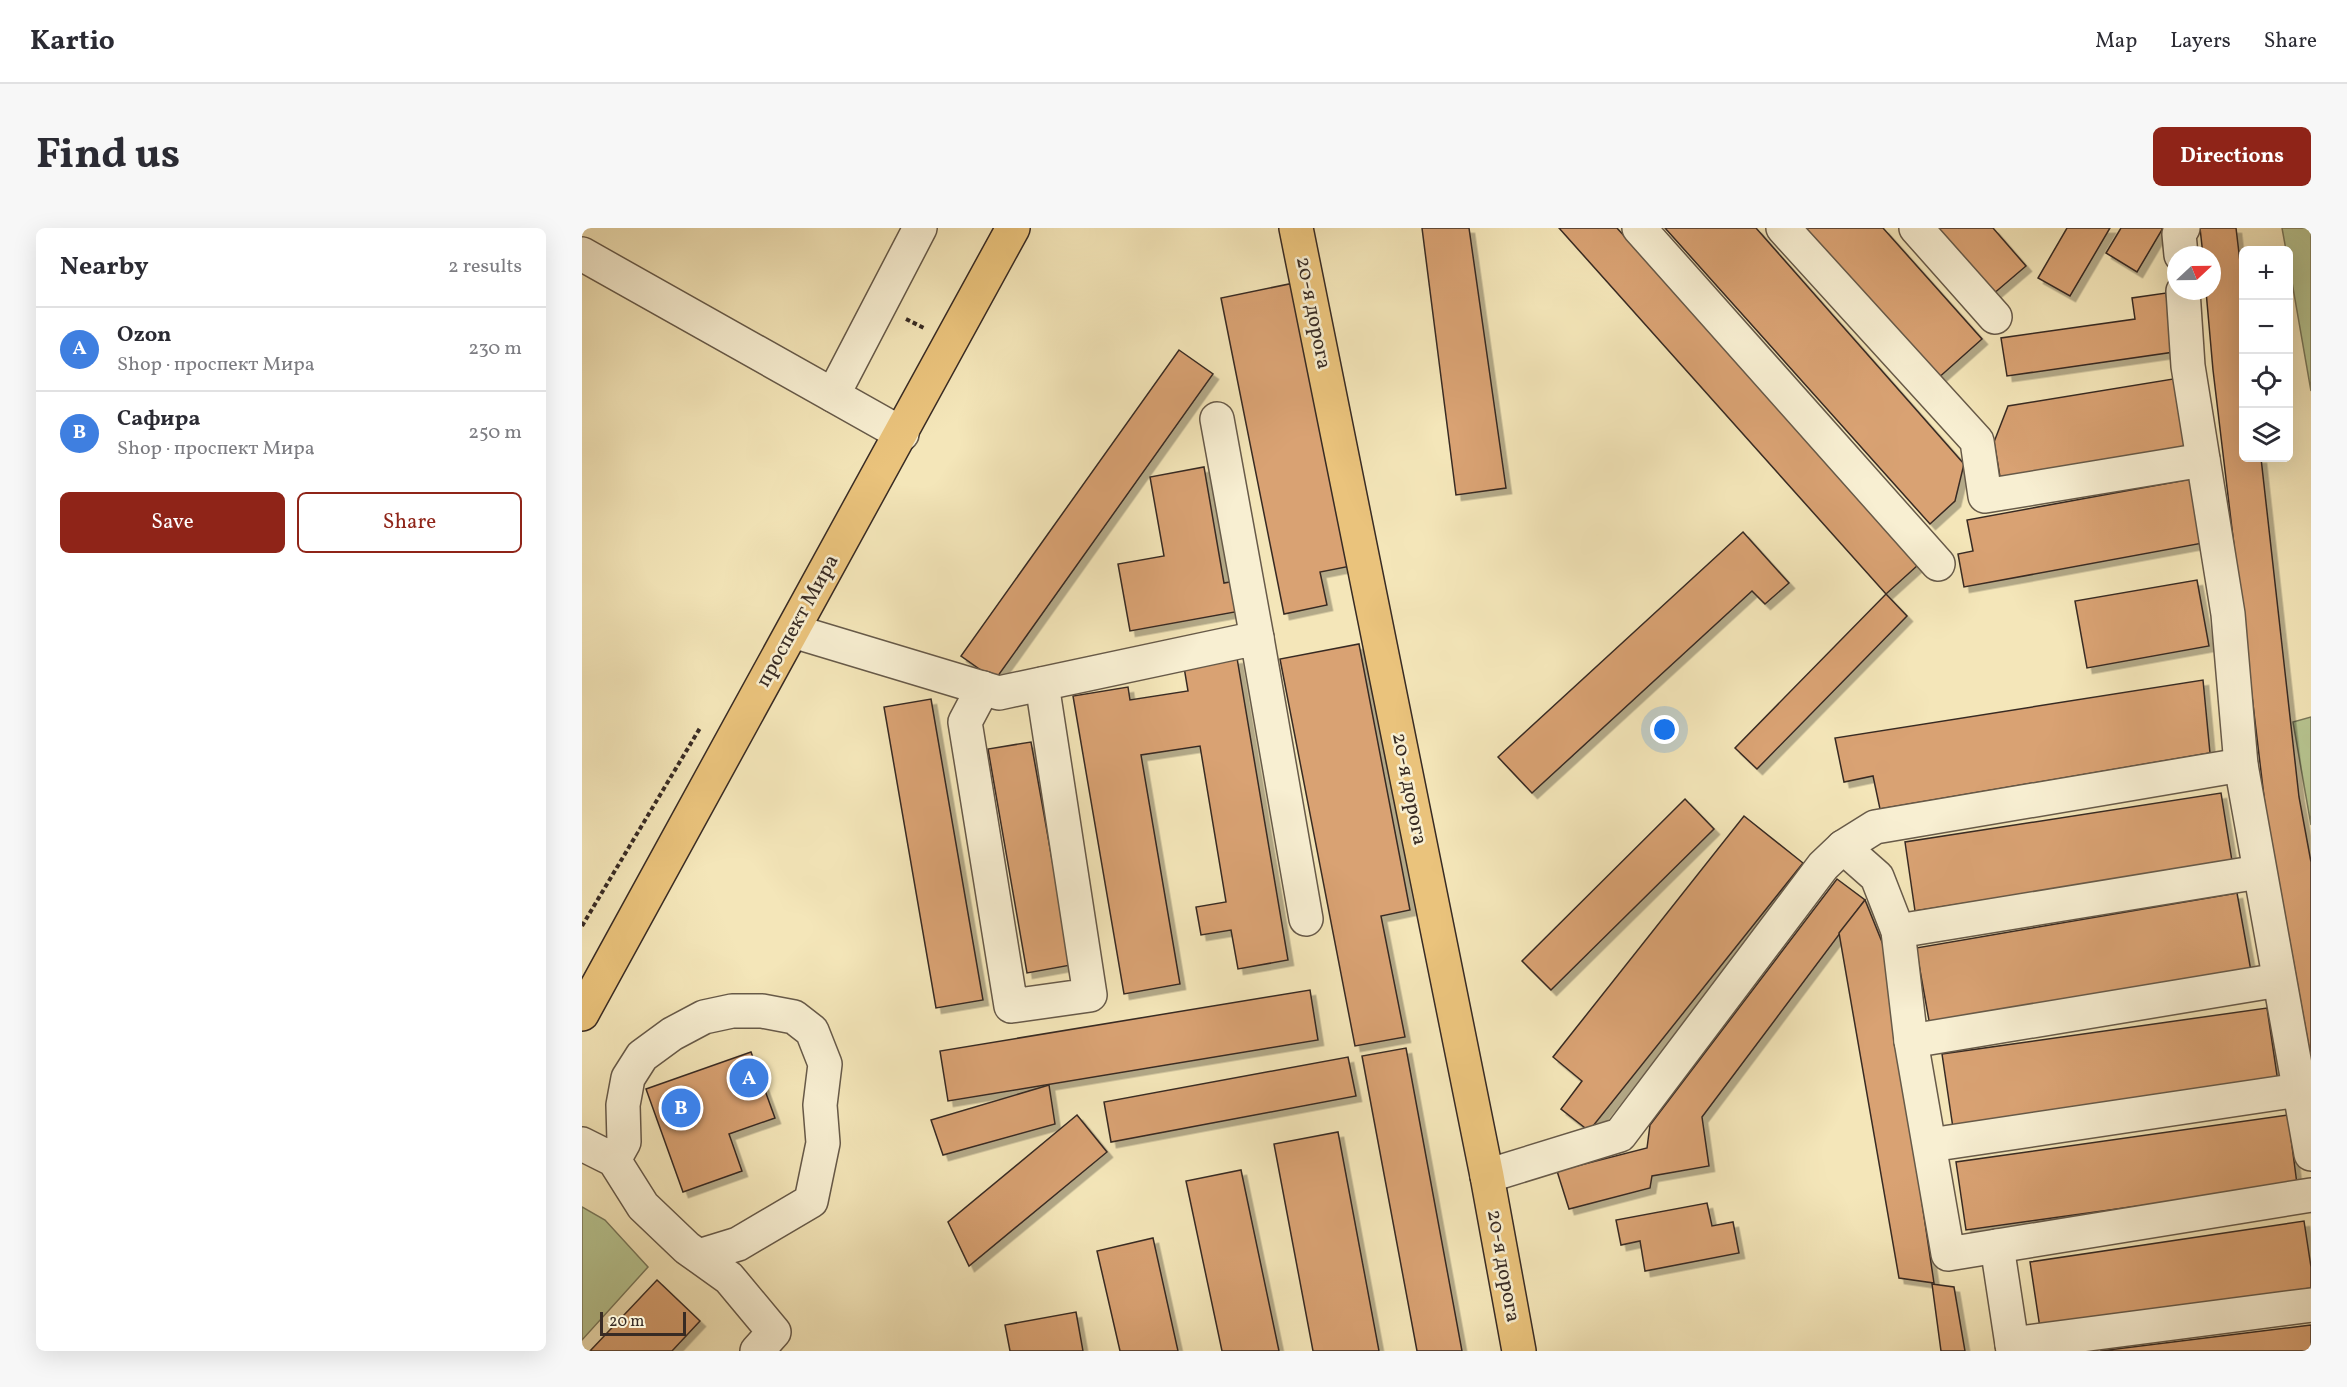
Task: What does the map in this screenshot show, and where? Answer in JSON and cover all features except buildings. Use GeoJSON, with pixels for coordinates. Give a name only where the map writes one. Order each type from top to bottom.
{"type":"FeatureCollection","features":[{"type":"Feature","properties":{"kind":"main road","name":"проспект Мира"},"geometry":{"type":"LineString","coordinates":[[582,1014],[1013,228]]}},
{"type":"Feature","properties":{"kind":"main road","name":"20-я дорога"},"geometry":{"type":"LineString","coordinates":[[1296,228],[1487,1176],[1519,1351]]}},
{"type":"Feature","properties":{"kind":"lane"},"geometry":{"type":"LineString","coordinates":[[833,395],[920,228]]}},
{"type":"Feature","properties":{"kind":"lane"},"geometry":{"type":"LineString","coordinates":[[1639,228],[1938,564]]}},
{"type":"Feature","properties":{"kind":"lane"},"geometry":{"type":"LineString","coordinates":[[1783,228],[1977,441],[1985,496],[2203,460]]}},
{"type":"Feature","properties":{"kind":"lane"},"geometry":{"type":"LineString","coordinates":[[1916,228],[1995,317]]}},
{"type":"Feature","properties":{"kind":"lane"},"geometry":{"type":"LineString","coordinates":[[2180,246],[2179,234],[2183,228]]}},
{"type":"Feature","properties":{"kind":"lane"},"geometry":{"type":"LineString","coordinates":[[582,254],[902,434]]}},
{"type":"Feature","properties":{"kind":"lane"},"geometry":{"type":"LineString","coordinates":[[2184,300],[2188,366],[2228,614],[2241,765],[2311,1154]]}},
{"type":"Feature","properties":{"kind":"lane"},"geometry":{"type":"LineString","coordinates":[[1217,419],[1306,919]]}},
{"type":"Feature","properties":{"kind":"lane"},"geometry":{"type":"LineString","coordinates":[[793,631],[999,693],[1257,638]]}},
{"type":"Feature","properties":{"kind":"lane"},"geometry":{"type":"LineString","coordinates":[[983,688],[965,722],[1011,1006],[1090,995],[1042,684]]}},
{"type":"Feature","properties":{"kind":"lane"},"geometry":{"type":"LineString","coordinates":[[1487,1176],[1620,1135],[1824,866],[1843,847],[1875,827],[2241,765]]}},
{"type":"Feature","properties":{"kind":"lane"},"geometry":{"type":"LineString","coordinates":[[1843,847],[1877,877],[1898,930],[1911,1041],[1948,1254],[2311,1195]]}},
{"type":"Feature","properties":{"kind":"lane"},"geometry":{"type":"LineString","coordinates":[[1898,930],[2259,872]]}},
{"type":"Feature","properties":{"kind":"lane"},"geometry":{"type":"LineString","coordinates":[[1911,1041],[2280,980]]}},
{"type":"Feature","properties":{"kind":"lane"},"geometry":{"type":"LineString","coordinates":[[614,1160],[624,1142],[623,1105],[628,1078],[642,1056],[672,1034],[704,1017],[732,1011],[762,1011],[794,1017],[812,1031],[825,1064],[820,1104],[823,1143],[811,1201],[738,1244],[699,1256]]}},
{"type":"Feature","properties":{"kind":"lane"},"geometry":{"type":"LineString","coordinates":[[1930,1145],[2299,1090]]}},
{"type":"Feature","properties":{"kind":"lane"},"geometry":{"type":"LineString","coordinates":[[582,1144],[614,1160],[644,1206],[687,1248],[729,1278],[774,1332],[758,1351]]}},
{"type":"Feature","properties":{"kind":"lane"},"geometry":{"type":"LineString","coordinates":[[1997,1246],[2013,1348],[2311,1305]]}},
{"type":"Feature","properties":{"kind":"green space"},"geometry":{"type":"Polygon","coordinates":[[[2282,228],[2311,228],[2311,391],[2293,288],[2293,246],[2285,246],[2282,228]]]}},
{"type":"Feature","properties":{"kind":"green space"},"geometry":{"type":"Polygon","coordinates":[[[2311,717],[2311,825],[2293,722],[2311,717]]]}},
{"type":"Feature","properties":{"kind":"green space"},"geometry":{"type":"Polygon","coordinates":[[[582,1207],[605,1220],[648,1267],[582,1340],[582,1207]]]}},
{"type":"Feature","properties":{"kind":"place","name":"Ozon"},"geometry":{"type":"Point","coordinates":[749,1078]}},
{"type":"Feature","properties":{"kind":"place","name":"Сафира"},"geometry":{"type":"Point","coordinates":[681,1108]}}]}
